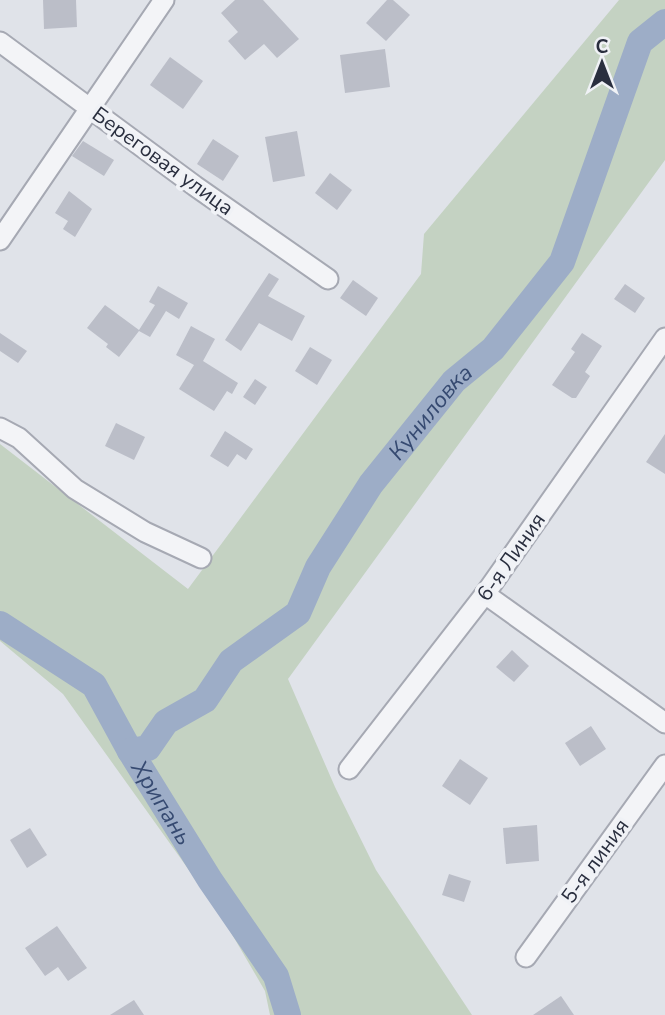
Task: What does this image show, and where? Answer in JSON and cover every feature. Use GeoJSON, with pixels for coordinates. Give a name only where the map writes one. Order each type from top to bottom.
{"type":"FeatureCollection","features":[{"type":"Feature","properties":{"kind":"street"},"geometry":{"type":"LineString","coordinates":[[0,240],[164,0]]}},
{"type":"Feature","properties":{"kind":"street","name":"Береговая улица"},"geometry":{"type":"LineString","coordinates":[[0,42],[328,279]]}},
{"type":"Feature","properties":{"kind":"street","name":"6-я Линия"},"geometry":{"type":"LineString","coordinates":[[349,769],[485,594],[665,338]]}},
{"type":"Feature","properties":{"kind":"street"},"geometry":{"type":"LineString","coordinates":[[0,428],[19,438],[75,489],[145,532],[201,558]]}},
{"type":"Feature","properties":{"kind":"street"},"geometry":{"type":"LineString","coordinates":[[485,594],[665,723]]}},
{"type":"Feature","properties":{"kind":"street","name":"5-я линия"},"geometry":{"type":"LineString","coordinates":[[526,957],[665,765]]}},
{"type":"Feature","properties":{"kind":"green space"},"geometry":{"type":"Polygon","coordinates":[[[619,0],[665,0],[665,160],[288,679],[335,787],[376,870],[472,1015],[270,1015],[265,991],[219,912],[63,694],[0,641],[0,444],[188,589],[421,274],[424,234],[619,0]]]}},
{"type":"Feature","properties":{"kind":"building"},"geometry":{"type":"Polygon","coordinates":[[[43,0],[76,0],[77,27],[44,29],[43,0]]]}},
{"type":"Feature","properties":{"kind":"building"},"geometry":{"type":"Polygon","coordinates":[[[235,0],[263,0],[299,39],[277,58],[264,44],[245,60],[228,41],[238,32],[221,13],[235,0]]]}},
{"type":"Feature","properties":{"kind":"building"},"geometry":{"type":"Polygon","coordinates":[[[387,0],[393,0],[410,15],[386,41],[366,23],[387,0]]]}},
{"type":"Feature","properties":{"kind":"building"},"geometry":{"type":"Polygon","coordinates":[[[385,49],[390,87],[345,93],[340,55],[385,49]]]}},
{"type":"Feature","properties":{"kind":"building"},"geometry":{"type":"Polygon","coordinates":[[[170,57],[203,81],[183,109],[150,85],[170,57]]]}},
{"type":"Feature","properties":{"kind":"building"},"geometry":{"type":"Polygon","coordinates":[[[297,131],[305,176],[273,182],[265,137],[297,131]]]}},
{"type":"Feature","properties":{"kind":"building"},"geometry":{"type":"Polygon","coordinates":[[[213,139],[239,156],[223,181],[197,164],[213,139]]]}},
{"type":"Feature","properties":{"kind":"building"},"geometry":{"type":"Polygon","coordinates":[[[83,141],[114,160],[104,176],[72,156],[83,141]]]}},
{"type":"Feature","properties":{"kind":"building"},"geometry":{"type":"Polygon","coordinates":[[[330,173],[352,190],[337,210],[315,193],[330,173]]]}},
{"type":"Feature","properties":{"kind":"building"},"geometry":{"type":"Polygon","coordinates":[[[69,191],[92,209],[75,237],[63,229],[68,221],[55,213],[69,191]]]}},
{"type":"Feature","properties":{"kind":"building"},"geometry":{"type":"Polygon","coordinates":[[[269,273],[279,279],[268,296],[305,316],[292,341],[259,323],[241,351],[225,340],[269,273]]]}},
{"type":"Feature","properties":{"kind":"building"},"geometry":{"type":"Polygon","coordinates":[[[353,280],[378,298],[366,316],[340,298],[353,280]]]}},
{"type":"Feature","properties":{"kind":"building"},"geometry":{"type":"Polygon","coordinates":[[[625,284],[645,298],[635,313],[614,299],[625,284]]]}},
{"type":"Feature","properties":{"kind":"building"},"geometry":{"type":"Polygon","coordinates":[[[158,286],[188,303],[179,319],[166,311],[150,337],[139,331],[119,357],[106,347],[108,344],[87,328],[105,305],[139,330],[155,305],[149,302],[158,286]]]}},
{"type":"Feature","properties":{"kind":"building"},"geometry":{"type":"Polygon","coordinates":[[[191,326],[215,339],[203,361],[238,383],[232,394],[227,391],[214,411],[179,389],[194,365],[176,355],[191,326]]]}},
{"type":"Feature","properties":{"kind":"building"},"geometry":{"type":"Polygon","coordinates":[[[0,333],[27,351],[18,363],[0,351],[0,333]]]}},
{"type":"Feature","properties":{"kind":"building"},"geometry":{"type":"Polygon","coordinates":[[[582,333],[602,346],[585,372],[590,376],[576,398],[572,398],[552,385],[575,352],[571,349],[582,333]]]}},
{"type":"Feature","properties":{"kind":"building"},"geometry":{"type":"Polygon","coordinates":[[[310,347],[332,360],[317,385],[295,371],[310,347]]]}},
{"type":"Feature","properties":{"kind":"building"},"geometry":{"type":"Polygon","coordinates":[[[255,379],[267,387],[255,405],[243,397],[255,379]]]}},
{"type":"Feature","properties":{"kind":"building"},"geometry":{"type":"Polygon","coordinates":[[[116,423],[145,437],[134,460],[105,446],[116,423]]]}},
{"type":"Feature","properties":{"kind":"building"},"geometry":{"type":"Polygon","coordinates":[[[225,431],[253,449],[246,460],[237,454],[228,467],[210,456],[225,431]]]}},
{"type":"Feature","properties":{"kind":"building"},"geometry":{"type":"Polygon","coordinates":[[[665,434],[665,474],[646,462],[665,434]]]}},
{"type":"Feature","properties":{"kind":"building"},"geometry":{"type":"Polygon","coordinates":[[[512,650],[529,666],[514,682],[496,667],[512,650]]]}},
{"type":"Feature","properties":{"kind":"building"},"geometry":{"type":"Polygon","coordinates":[[[591,726],[606,749],[580,766],[565,743],[591,726]]]}},
{"type":"Feature","properties":{"kind":"building"},"geometry":{"type":"Polygon","coordinates":[[[460,759],[488,778],[470,805],[442,786],[460,759]]]}},
{"type":"Feature","properties":{"kind":"building"},"geometry":{"type":"Polygon","coordinates":[[[537,825],[539,861],[506,864],[503,828],[537,825]]]}},
{"type":"Feature","properties":{"kind":"building"},"geometry":{"type":"Polygon","coordinates":[[[30,828],[47,855],[27,868],[10,840],[30,828]]]}},
{"type":"Feature","properties":{"kind":"building"},"geometry":{"type":"Polygon","coordinates":[[[449,874],[471,881],[464,902],[442,895],[449,874]]]}},
{"type":"Feature","properties":{"kind":"building"},"geometry":{"type":"Polygon","coordinates":[[[57,926],[87,968],[68,981],[58,967],[45,976],[25,948],[57,926]]]}},
{"type":"Feature","properties":{"kind":"building"},"geometry":{"type":"Polygon","coordinates":[[[561,996],[574,1015],[533,1015],[561,996]]]}},
{"type":"Feature","properties":{"kind":"building"},"geometry":{"type":"Polygon","coordinates":[[[134,1000],[144,1015],[110,1015],[134,1000]]]}},
{"type":"Feature","properties":{"kind":"waterway","name":"Куниловка"},"geometry":{"type":"LineString","coordinates":[[130,751],[148,748],[166,722],[205,700],[231,661],[298,613],[318,567],[371,484],[454,381],[493,349],[562,262],[640,42],[665,22]]}},
{"type":"Feature","properties":{"kind":"waterway","name":"Хрипань"},"geometry":{"type":"LineString","coordinates":[[0,624],[94,685],[130,751],[210,880],[276,976],[288,1015]]}}]}
